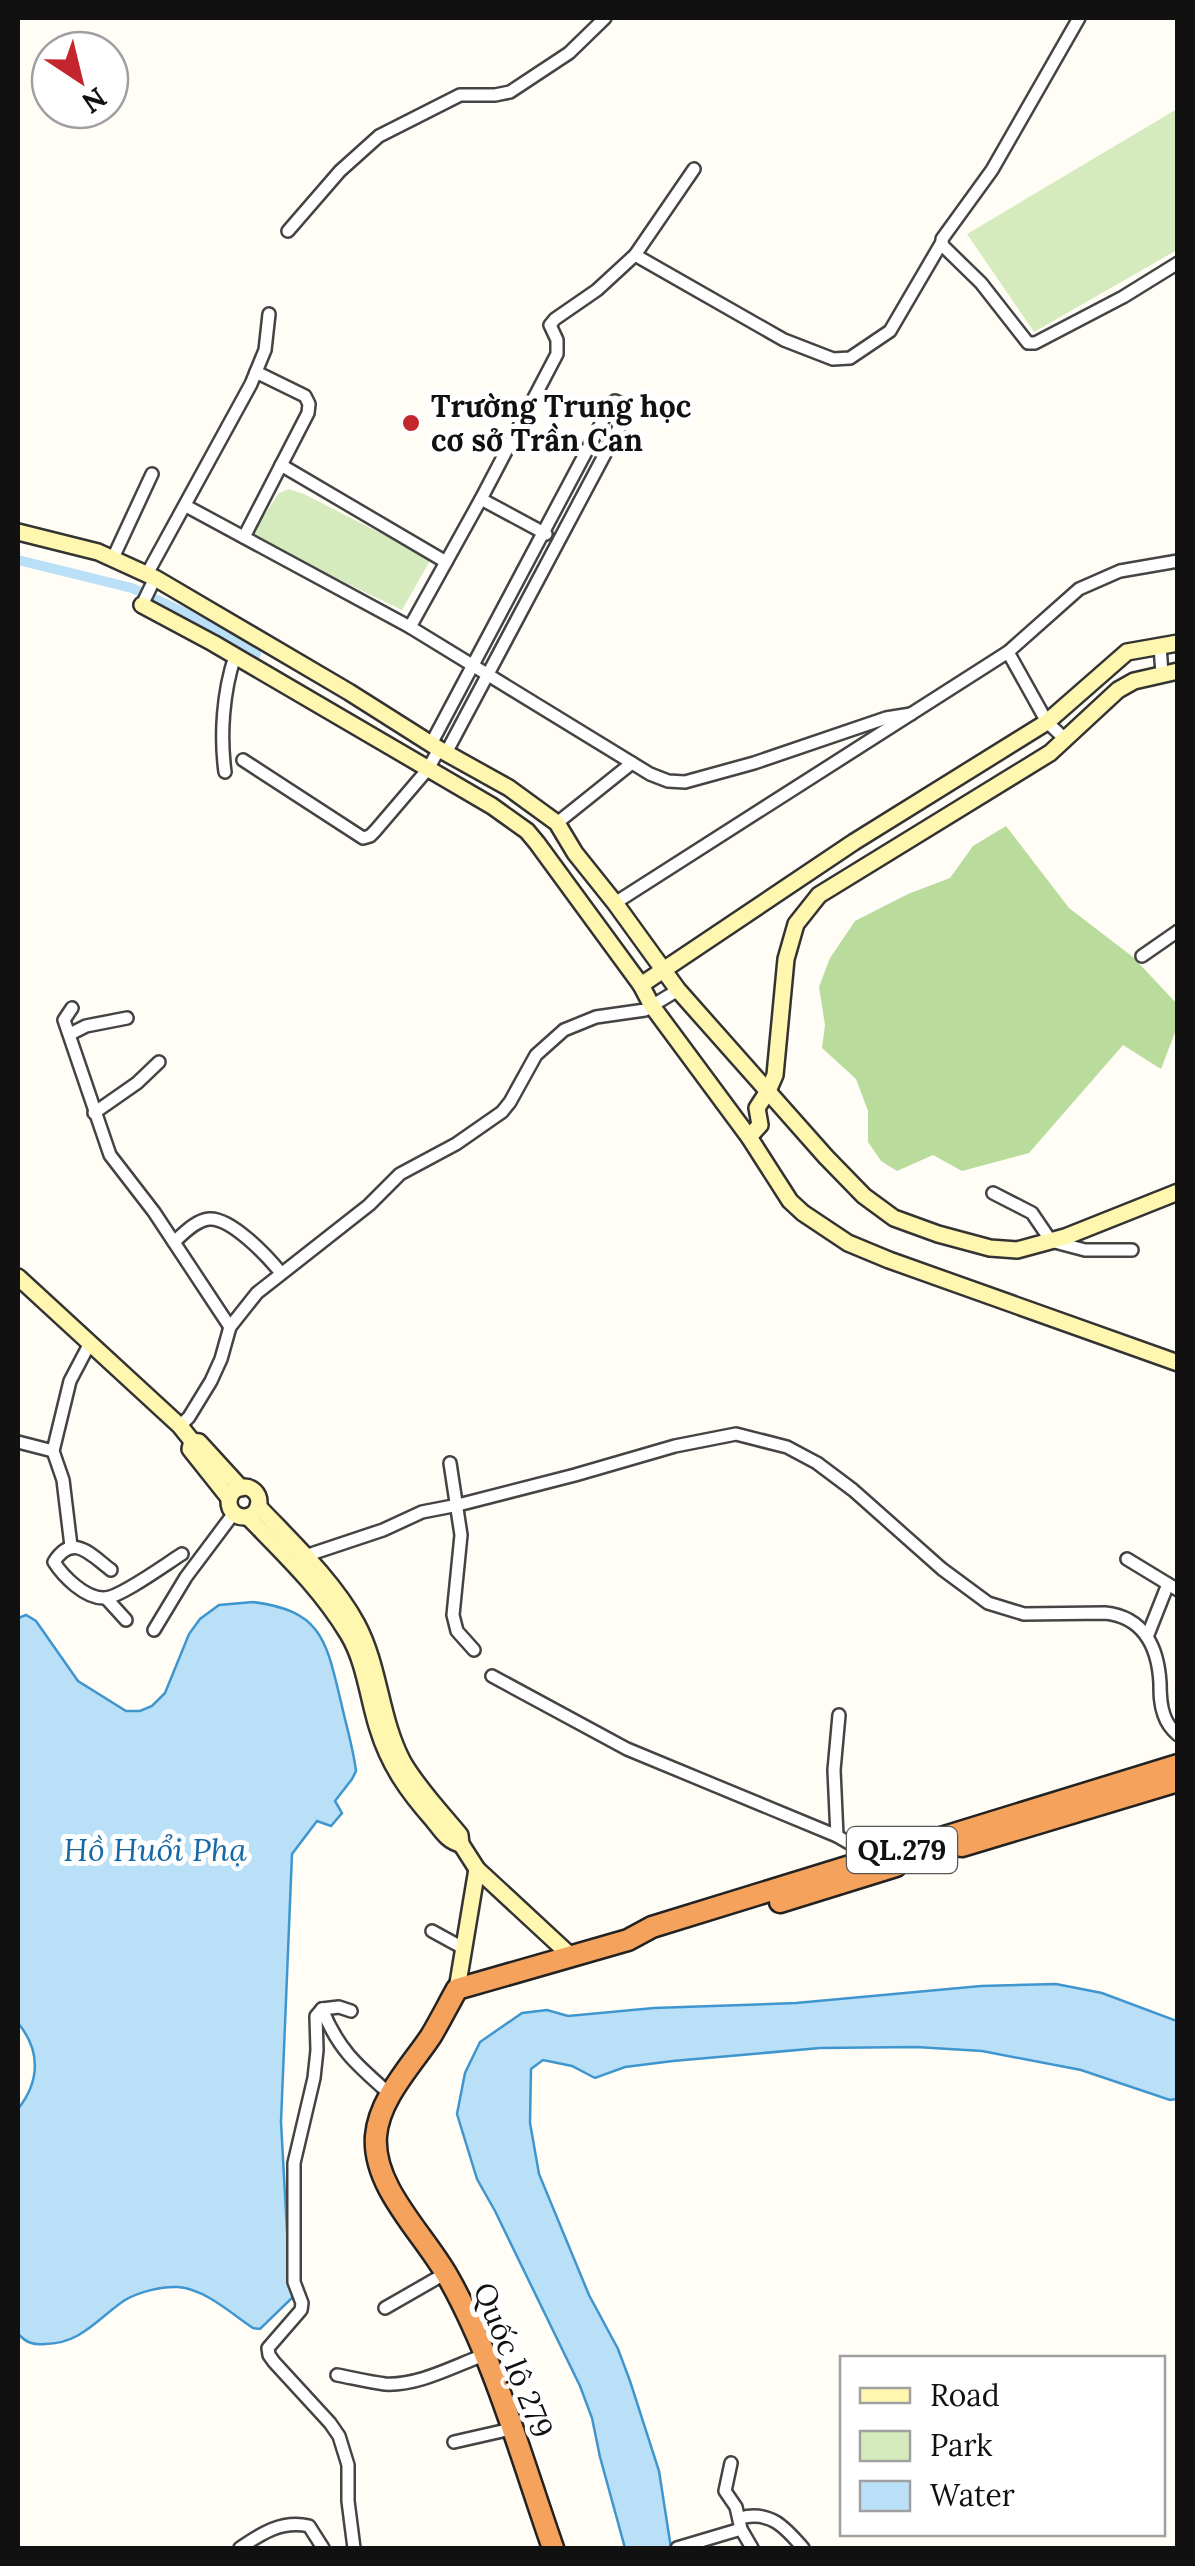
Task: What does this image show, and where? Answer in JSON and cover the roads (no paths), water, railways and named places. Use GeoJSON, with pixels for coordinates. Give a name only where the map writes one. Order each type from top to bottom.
{"type":"FeatureCollection","features":[{"type":"Feature","properties":{"kind":"highway","name":"QL.279"},"geometry":{"type":"LineString","coordinates":[[867,1865],[1178,1766]]}},
{"type":"Feature","properties":{"kind":"highway","name":"QL.279"},"geometry":{"type":"LineString","coordinates":[[457,1989],[628,1940],[652,1927],[1178,1781]]}},
{"type":"Feature","properties":{"kind":"highway","name":"Quốc lộ 279"},"geometry":{"type":"LineString","coordinates":[[457,1989],[379,2120],[379,2169],[464,2305],[553,2548]]}},
{"type":"Feature","properties":{"kind":"street"},"geometry":{"type":"LineString","coordinates":[[288,231],[340,171],[380,136],[460,95],[510,92],[569,53],[605,18]]}},
{"type":"Feature","properties":{"kind":"street"},"geometry":{"type":"LineString","coordinates":[[635,255],[784,340],[833,359],[850,358],[890,331],[942,239],[992,170],[1079,18]]}},
{"type":"Feature","properties":{"kind":"street"},"geometry":{"type":"LineString","coordinates":[[410,626],[557,354],[557,340],[550,326],[635,255],[694,169]]}},
{"type":"Feature","properties":{"kind":"street"},"geometry":{"type":"LineString","coordinates":[[942,242],[981,283],[1028,343],[1035,343],[1123,297],[1178,263]]}},
{"type":"Feature","properties":{"kind":"street"},"geometry":{"type":"LineString","coordinates":[[148,590],[186,506],[256,372],[265,350],[270,314]]}},
{"type":"Feature","properties":{"kind":"street"},"geometry":{"type":"LineString","coordinates":[[244,537],[308,413],[309,404],[306,396],[256,372]]}},
{"type":"Feature","properties":{"kind":"street"},"geometry":{"type":"LineString","coordinates":[[243,760],[363,838],[376,831],[428,769],[487,674],[624,420],[625,408],[620,402],[612,404],[472,665],[439,749]]}},
{"type":"Feature","properties":{"kind":"street"},"geometry":{"type":"LineString","coordinates":[[281,465],[446,562]]}},
{"type":"Feature","properties":{"kind":"street"},"geometry":{"type":"LineString","coordinates":[[114,558],[152,474]]}},
{"type":"Feature","properties":{"kind":"street"},"geometry":{"type":"LineString","coordinates":[[482,498],[559,540]]}},
{"type":"Feature","properties":{"kind":"street"},"geometry":{"type":"LineString","coordinates":[[186,506],[410,626],[650,774],[668,781],[685,782],[754,763],[886,718],[911,714]]}},
{"type":"Feature","properties":{"kind":"street"},"geometry":{"type":"LineString","coordinates":[[18,532],[114,558],[148,590],[202,623],[509,788],[556,824],[678,990],[864,1196],[894,1218],[990,1248],[1018,1250],[1178,1192]]}},
{"type":"Feature","properties":{"kind":"street"},"geometry":{"type":"LineString","coordinates":[[615,903],[1008,652],[1079,589],[1120,571],[1178,562]]}},
{"type":"Feature","properties":{"kind":"street"},"geometry":{"type":"LineString","coordinates":[[148,590],[202,623],[234,656],[492,806],[527,831],[749,1137],[790,1201],[803,1213],[848,1243],[890,1260],[1178,1363]]}},
{"type":"Feature","properties":{"kind":"street"},"geometry":{"type":"LineString","coordinates":[[640,985],[893,836],[1050,752],[1058,732],[1126,652],[1161,650],[1178,643]]}},
{"type":"Feature","properties":{"kind":"street"},"geometry":{"type":"LineString","coordinates":[[749,1137],[760,1125],[758,1108],[768,1092],[778,1057],[786,959],[796,924],[818,894],[893,836],[1118,690],[1134,680],[1167,671],[1161,650]]}},
{"type":"Feature","properties":{"kind":"street"},"geometry":{"type":"LineString","coordinates":[[1008,652],[1058,732]]}},
{"type":"Feature","properties":{"kind":"street"},"geometry":{"type":"LineString","coordinates":[[225,772],[225,707],[234,656]]}},
{"type":"Feature","properties":{"kind":"street"},"geometry":{"type":"LineString","coordinates":[[556,824],[632,763]]}},
{"type":"Feature","properties":{"kind":"street"},"geometry":{"type":"LineString","coordinates":[[1142,956],[1178,932]]}},
{"type":"Feature","properties":{"kind":"street"},"geometry":{"type":"LineString","coordinates":[[180,1426],[211,1381],[230,1327],[257,1293],[369,1205],[400,1174],[472,1134],[502,1112],[536,1055],[564,1030],[596,1017],[636,1012],[678,990]]}},
{"type":"Feature","properties":{"kind":"street"},"geometry":{"type":"LineString","coordinates":[[72,1008],[64,1020],[110,1155],[230,1327]]}},
{"type":"Feature","properties":{"kind":"street"},"geometry":{"type":"LineString","coordinates":[[70,1034],[86,1026],[127,1018]]}},
{"type":"Feature","properties":{"kind":"street"},"geometry":{"type":"LineString","coordinates":[[94,1113],[128,1090],[158,1062]]}},
{"type":"Feature","properties":{"kind":"street"},"geometry":{"type":"LineString","coordinates":[[994,1193],[1032,1214],[1050,1241],[1085,1250],[1132,1250]]}},
{"type":"Feature","properties":{"kind":"street"},"geometry":{"type":"LineString","coordinates":[[174,1242],[196,1224],[214,1219],[250,1240],[281,1273]]}},
{"type":"Feature","properties":{"kind":"street"},"geometry":{"type":"LineString","coordinates":[[18,1277],[192,1441],[198,1442],[242,1504],[334,1612],[358,1655],[391,1764],[434,1823],[453,1842],[461,1844]]}},
{"type":"Feature","properties":{"kind":"street"},"geometry":{"type":"LineString","coordinates":[[71,1546],[63,1480],[53,1451],[70,1381],[90,1344]]}},
{"type":"Feature","properties":{"kind":"street"},"geometry":{"type":"LineString","coordinates":[[305,1556],[383,1530],[422,1512],[675,1446],[746,1435],[787,1447],[818,1463],[942,1570],[988,1603],[1024,1614],[1115,1614],[1137,1624],[1158,1662],[1162,1712],[1178,1736]]}},
{"type":"Feature","properties":{"kind":"street"},"geometry":{"type":"LineString","coordinates":[[18,1442],[53,1451]]}},
{"type":"Feature","properties":{"kind":"street"},"geometry":{"type":"LineString","coordinates":[[450,1463],[461,1534],[452,1614],[457,1631],[474,1650]]}},
{"type":"Feature","properties":{"kind":"street"},"geometry":{"type":"LineString","coordinates":[[242,1504],[305,1556],[358,1624],[403,1762],[460,1834],[461,1844],[477,1870],[572,1957]]}},
{"type":"Feature","properties":{"kind":"street"},"geometry":{"type":"LineString","coordinates":[[154,1630],[186,1577],[242,1504]]}},
{"type":"Feature","properties":{"kind":"street"},"geometry":{"type":"LineString","coordinates":[[111,1570],[81,1547],[71,1546],[60,1552],[54,1562],[92,1595],[106,1598],[126,1620]]}},
{"type":"Feature","properties":{"kind":"street"},"geometry":{"type":"LineString","coordinates":[[106,1598],[182,1554]]}},
{"type":"Feature","properties":{"kind":"street"},"geometry":{"type":"LineString","coordinates":[[1127,1559],[1173,1587],[1147,1637]]}},
{"type":"Feature","properties":{"kind":"street"},"geometry":{"type":"LineString","coordinates":[[492,1676],[627,1749],[837,1836],[867,1865]]}},
{"type":"Feature","properties":{"kind":"street"},"geometry":{"type":"LineString","coordinates":[[837,1836],[834,1770],[839,1715]]}},
{"type":"Feature","properties":{"kind":"street"},"geometry":{"type":"LineString","coordinates":[[457,1989],[477,1870]]}},
{"type":"Feature","properties":{"kind":"street"},"geometry":{"type":"LineString","coordinates":[[432,1931],[463,1948]]}},
{"type":"Feature","properties":{"kind":"street"},"geometry":{"type":"LineString","coordinates":[[351,2011],[327,2006],[316,2016],[314,2078],[294,2163],[294,2282],[302,2303],[298,2316],[268,2348],[274,2362],[338,2436],[348,2466],[354,2548]]}},
{"type":"Feature","properties":{"kind":"street"},"geometry":{"type":"LineString","coordinates":[[322,2008],[350,2058],[392,2095]]}},
{"type":"Feature","properties":{"kind":"street"},"geometry":{"type":"LineString","coordinates":[[385,2308],[446,2273]]}},
{"type":"Feature","properties":{"kind":"street"},"geometry":{"type":"LineString","coordinates":[[337,2375],[398,2384],[484,2355]]}},
{"type":"Feature","properties":{"kind":"street"},"geometry":{"type":"LineString","coordinates":[[454,2442],[511,2429]]}},
{"type":"Feature","properties":{"kind":"street"},"geometry":{"type":"LineString","coordinates":[[730,2463],[724,2490],[752,2548]]}},
{"type":"Feature","properties":{"kind":"street"},"geometry":{"type":"LineString","coordinates":[[679,2548],[756,2514],[788,2531],[803,2548]]}},
{"type":"Feature","properties":{"kind":"street"},"geometry":{"type":"LineString","coordinates":[[240,2548],[271,2529],[296,2523],[310,2526],[324,2548]]}},
{"type":"Feature","properties":{"kind":"water","name":"Hồ Huổi Phạ"},"geometry":{"type":"Polygon","coordinates":[[[253,1602],[294,1613],[318,1632],[331,1662],[356,1771],[335,1801],[342,1813],[331,1826],[317,1821],[292,1854],[281,2122],[294,2296],[260,2329],[198,2292],[178,2287],[158,2289],[125,2300],[69,2340],[30,2343],[18,2334],[18,2109],[31,2088],[35,2066],[31,2044],[18,2023],[18,1618],[26,1615],[36,1621],[78,1681],[126,1711],[140,1711],[165,1693],[189,1634],[200,1619],[219,1605],[253,1602]]]}},
{"type":"Feature","properties":{"kind":"water"},"geometry":{"type":"Polygon","coordinates":[[[1056,1984],[1102,1993],[1177,2021],[1177,2099],[1081,2070],[982,2051],[916,2047],[820,2048],[673,2061],[625,2067],[595,2078],[572,2066],[543,2060],[531,2069],[530,2123],[539,2174],[589,2295],[618,2349],[659,2471],[671,2548],[625,2548],[580,2386],[477,2179],[457,2114],[465,2073],[480,2042],[522,2013],[547,2010],[568,2016],[1056,1984]]]}},
{"type":"Feature","properties":{"kind":"waterway"},"geometry":{"type":"LineString","coordinates":[[18,560],[132,588],[256,654]]}},
{"type":"Feature","properties":{"kind":"place","name":"Trường Trung học cơ sở Trần Can"},"geometry":{"type":"Point","coordinates":[411,423]}}]}
